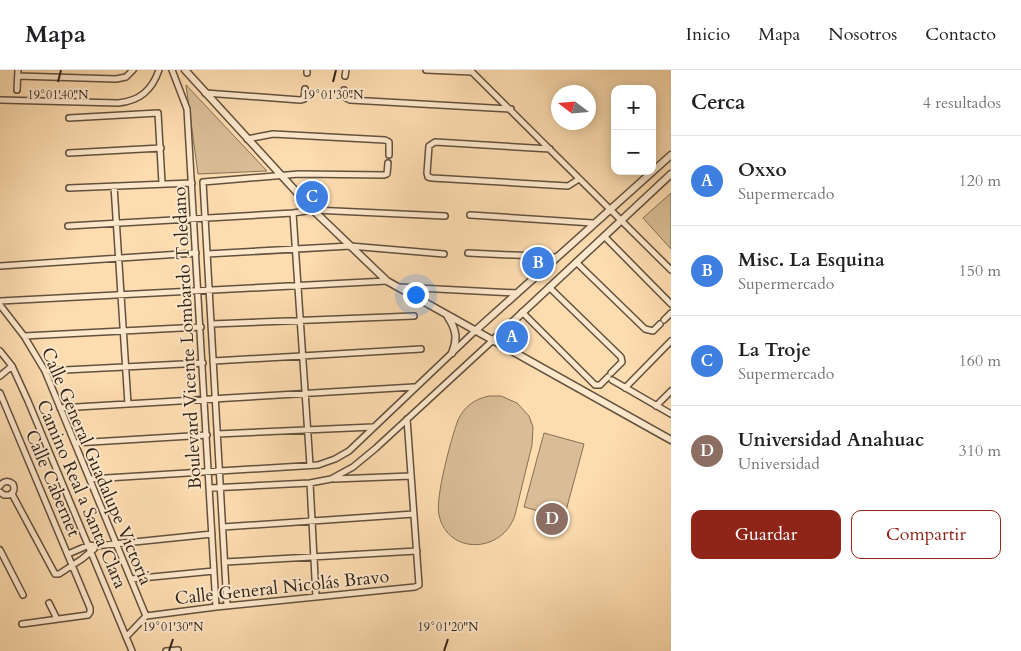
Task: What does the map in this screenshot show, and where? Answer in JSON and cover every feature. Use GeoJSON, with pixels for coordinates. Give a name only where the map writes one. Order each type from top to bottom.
{"type":"FeatureCollection","features":[{"type":"Feature","properties":{"kind":"street"},"geometry":{"type":"LineString","coordinates":[[17,90],[18,73],[116,79],[126,77],[133,70]]}},
{"type":"Feature","properties":{"kind":"street"},"geometry":{"type":"LineString","coordinates":[[0,100],[127,102],[149,90],[155,82],[159,70]]}},
{"type":"Feature","properties":{"kind":"street","name":"Boulevard Vicente Lombardo Toledano"},"geometry":{"type":"LineString","coordinates":[[172,70],[187,109],[216,607]]}},
{"type":"Feature","properties":{"kind":"street"},"geometry":{"type":"LineString","coordinates":[[185,70],[313,210],[387,281],[671,440]]}},
{"type":"Feature","properties":{"kind":"street"},"geometry":{"type":"LineString","coordinates":[[345,76],[346,70]]}},
{"type":"Feature","properties":{"kind":"street"},"geometry":{"type":"LineString","coordinates":[[426,70],[471,71],[671,270]]}},
{"type":"Feature","properties":{"kind":"street"},"geometry":{"type":"LineString","coordinates":[[204,93],[300,100],[304,99],[305,89]]}},
{"type":"Feature","properties":{"kind":"street"},"geometry":{"type":"LineString","coordinates":[[344,90],[346,98],[350,100],[511,109]]}},
{"type":"Feature","properties":{"kind":"street"},"geometry":{"type":"LineString","coordinates":[[70,118],[158,113],[162,184]]}},
{"type":"Feature","properties":{"kind":"street"},"geometry":{"type":"LineString","coordinates":[[247,138],[274,134],[386,140],[389,142],[389,155]]}},
{"type":"Feature","properties":{"kind":"street"},"geometry":{"type":"LineString","coordinates":[[550,149],[435,142],[429,146],[428,177],[568,186],[579,178]]}},
{"type":"Feature","properties":{"kind":"street"},"geometry":{"type":"LineString","coordinates":[[69,153],[161,148]]}},
{"type":"Feature","properties":{"kind":"street"},"geometry":{"type":"LineString","coordinates":[[90,479],[318,465],[335,460],[349,451],[452,352],[593,223],[671,155]]}},
{"type":"Feature","properties":{"kind":"street"},"geometry":{"type":"LineString","coordinates":[[282,176],[299,174],[384,175],[387,174],[388,163]]}},
{"type":"Feature","properties":{"kind":"street"},"geometry":{"type":"LineString","coordinates":[[331,480],[353,467],[407,419],[671,174]]}},
{"type":"Feature","properties":{"kind":"street","name":"Boulevard Vicente Lombardo Toledano"},"geometry":{"type":"LineString","coordinates":[[227,606],[203,182],[282,176]]}},
{"type":"Feature","properties":{"kind":"street"},"geometry":{"type":"LineString","coordinates":[[69,188],[192,182]]}},
{"type":"Feature","properties":{"kind":"street"},"geometry":{"type":"LineString","coordinates":[[114,186],[128,404]]}},
{"type":"Feature","properties":{"kind":"street"},"geometry":{"type":"LineString","coordinates":[[68,226],[294,213],[313,210],[445,216]]}},
{"type":"Feature","properties":{"kind":"street"},"geometry":{"type":"LineString","coordinates":[[294,213],[310,465]]}},
{"type":"Feature","properties":{"kind":"street"},"geometry":{"type":"LineString","coordinates":[[470,215],[593,223]]}},
{"type":"Feature","properties":{"kind":"street"},"geometry":{"type":"LineString","coordinates":[[604,236],[671,304]]}},
{"type":"Feature","properties":{"kind":"street"},"geometry":{"type":"LineString","coordinates":[[207,254],[350,246],[444,254]]}},
{"type":"Feature","properties":{"kind":"street"},"geometry":{"type":"LineString","coordinates":[[0,266],[196,253]]}},
{"type":"Feature","properties":{"kind":"street"},"geometry":{"type":"LineString","coordinates":[[468,253],[556,257]]}},
{"type":"Feature","properties":{"kind":"street"},"geometry":{"type":"LineString","coordinates":[[576,262],[648,331],[653,331],[671,313]]}},
{"type":"Feature","properties":{"kind":"street"},"geometry":{"type":"LineString","coordinates":[[0,301],[387,281]]}},
{"type":"Feature","properties":{"kind":"street"},"geometry":{"type":"LineString","coordinates":[[398,287],[517,293]]}},
{"type":"Feature","properties":{"kind":"street"},"geometry":{"type":"LineString","coordinates":[[522,312],[598,386],[610,377],[623,360],[549,287]]}},
{"type":"Feature","properties":{"kind":"street","name":"Calle General Guadalupe Victoria"},"geometry":{"type":"LineString","coordinates":[[0,305],[24,336],[45,371],[146,616]]}},
{"type":"Feature","properties":{"kind":"street"},"geometry":{"type":"LineString","coordinates":[[211,324],[414,316]]}},
{"type":"Feature","properties":{"kind":"street"},"geometry":{"type":"LineString","coordinates":[[447,316],[456,334],[452,352]]}},
{"type":"Feature","properties":{"kind":"street"},"geometry":{"type":"LineString","coordinates":[[24,336],[201,327]]}},
{"type":"Feature","properties":{"kind":"street"},"geometry":{"type":"LineString","coordinates":[[626,388],[671,341]]}},
{"type":"Feature","properties":{"kind":"street"},"geometry":{"type":"LineString","coordinates":[[213,361],[421,349]]}},
{"type":"Feature","properties":{"kind":"street","name":"Camino Real a Santa Clara"},"geometry":{"type":"LineString","coordinates":[[0,351],[12,366],[89,545]]}},
{"type":"Feature","properties":{"kind":"street"},"geometry":{"type":"LineString","coordinates":[[45,371],[203,363]]}},
{"type":"Feature","properties":{"kind":"street"},"geometry":{"type":"LineString","coordinates":[[0,376],[12,366]]}},
{"type":"Feature","properties":{"kind":"street"},"geometry":{"type":"LineString","coordinates":[[610,377],[671,414]]}},
{"type":"Feature","properties":{"kind":"street"},"geometry":{"type":"LineString","coordinates":[[60,408],[415,387]]}},
{"type":"Feature","properties":{"kind":"street"},"geometry":{"type":"LineString","coordinates":[[656,406],[671,391]]}},
{"type":"Feature","properties":{"kind":"street","name":"Calle Cabernet"},"geometry":{"type":"LineString","coordinates":[[0,393],[73,565],[90,612],[88,614],[57,619]]}},
{"type":"Feature","properties":{"kind":"street"},"geometry":{"type":"LineString","coordinates":[[224,562],[417,551],[407,419]]}},
{"type":"Feature","properties":{"kind":"street"},"geometry":{"type":"LineString","coordinates":[[217,434],[373,427]]}},
{"type":"Feature","properties":{"kind":"street"},"geometry":{"type":"LineString","coordinates":[[75,443],[207,435]]}},
{"type":"Feature","properties":{"kind":"street"},"geometry":{"type":"LineString","coordinates":[[210,488],[411,476]]}},
{"type":"Feature","properties":{"kind":"street"},"geometry":{"type":"LineString","coordinates":[[0,485],[5,482],[11,483],[14,488],[12,494],[52,572],[55,574],[59,574],[94,549],[116,543],[212,534]]}},
{"type":"Feature","properties":{"kind":"street"},"geometry":{"type":"LineString","coordinates":[[310,483],[316,598]]}},
{"type":"Feature","properties":{"kind":"street"},"geometry":{"type":"LineString","coordinates":[[0,493],[7,496],[12,494]]}},
{"type":"Feature","properties":{"kind":"street"},"geometry":{"type":"LineString","coordinates":[[223,527],[414,514]]}},
{"type":"Feature","properties":{"kind":"street"},"geometry":{"type":"LineString","coordinates":[[68,554],[89,545],[94,549]]}},
{"type":"Feature","properties":{"kind":"street","name":"Camino Real a Santa Clara"},"geometry":{"type":"LineString","coordinates":[[94,549],[132,651]]}},
{"type":"Feature","properties":{"kind":"street"},"geometry":{"type":"LineString","coordinates":[[0,550],[23,595]]}},
{"type":"Feature","properties":{"kind":"street","name":"Calle General Nicolás Bravo"},"geometry":{"type":"LineString","coordinates":[[146,616],[415,587],[419,584],[417,551]]}},
{"type":"Feature","properties":{"kind":"street"},"geometry":{"type":"LineString","coordinates":[[131,579],[214,571]]}},
{"type":"Feature","properties":{"kind":"street"},"geometry":{"type":"LineString","coordinates":[[22,624],[57,619],[49,603]]}},
{"type":"Feature","properties":{"kind":"street"},"geometry":{"type":"LineString","coordinates":[[126,637],[146,616]]}},
{"type":"Feature","properties":{"kind":"street"},"geometry":{"type":"LineString","coordinates":[[166,651],[178,650]]}},
{"type":"Feature","properties":{"kind":"shaded area"},"geometry":{"type":"Polygon","coordinates":[[[186,85],[267,171],[198,174],[186,85]]]}},
{"type":"Feature","properties":{"kind":"shaded area"},"geometry":{"type":"Polygon","coordinates":[[[671,193],[671,249],[643,218],[671,193]]]}},
{"type":"Feature","properties":{"kind":"shaded area"},"geometry":{"type":"Polygon","coordinates":[[[489,396],[501,396],[517,403],[529,416],[533,427],[532,445],[515,515],[509,528],[499,537],[488,543],[476,545],[464,543],[453,538],[444,528],[438,507],[441,482],[458,420],[470,404],[489,396]]]}},
{"type":"Feature","properties":{"kind":"shaded area"},"geometry":{"type":"Polygon","coordinates":[[[544,433],[584,444],[564,518],[524,507],[544,433]]]}},
{"type":"Feature","properties":{"kind":"place","name":"La Troje"},"geometry":{"type":"Point","coordinates":[312,197]}},
{"type":"Feature","properties":{"kind":"place","name":"Misc. La Esquina"},"geometry":{"type":"Point","coordinates":[538,263]}},
{"type":"Feature","properties":{"kind":"place","name":"Oxxo"},"geometry":{"type":"Point","coordinates":[512,337]}},
{"type":"Feature","properties":{"kind":"place","name":"Universidad Anahuac"},"geometry":{"type":"Point","coordinates":[552,519]}}]}
